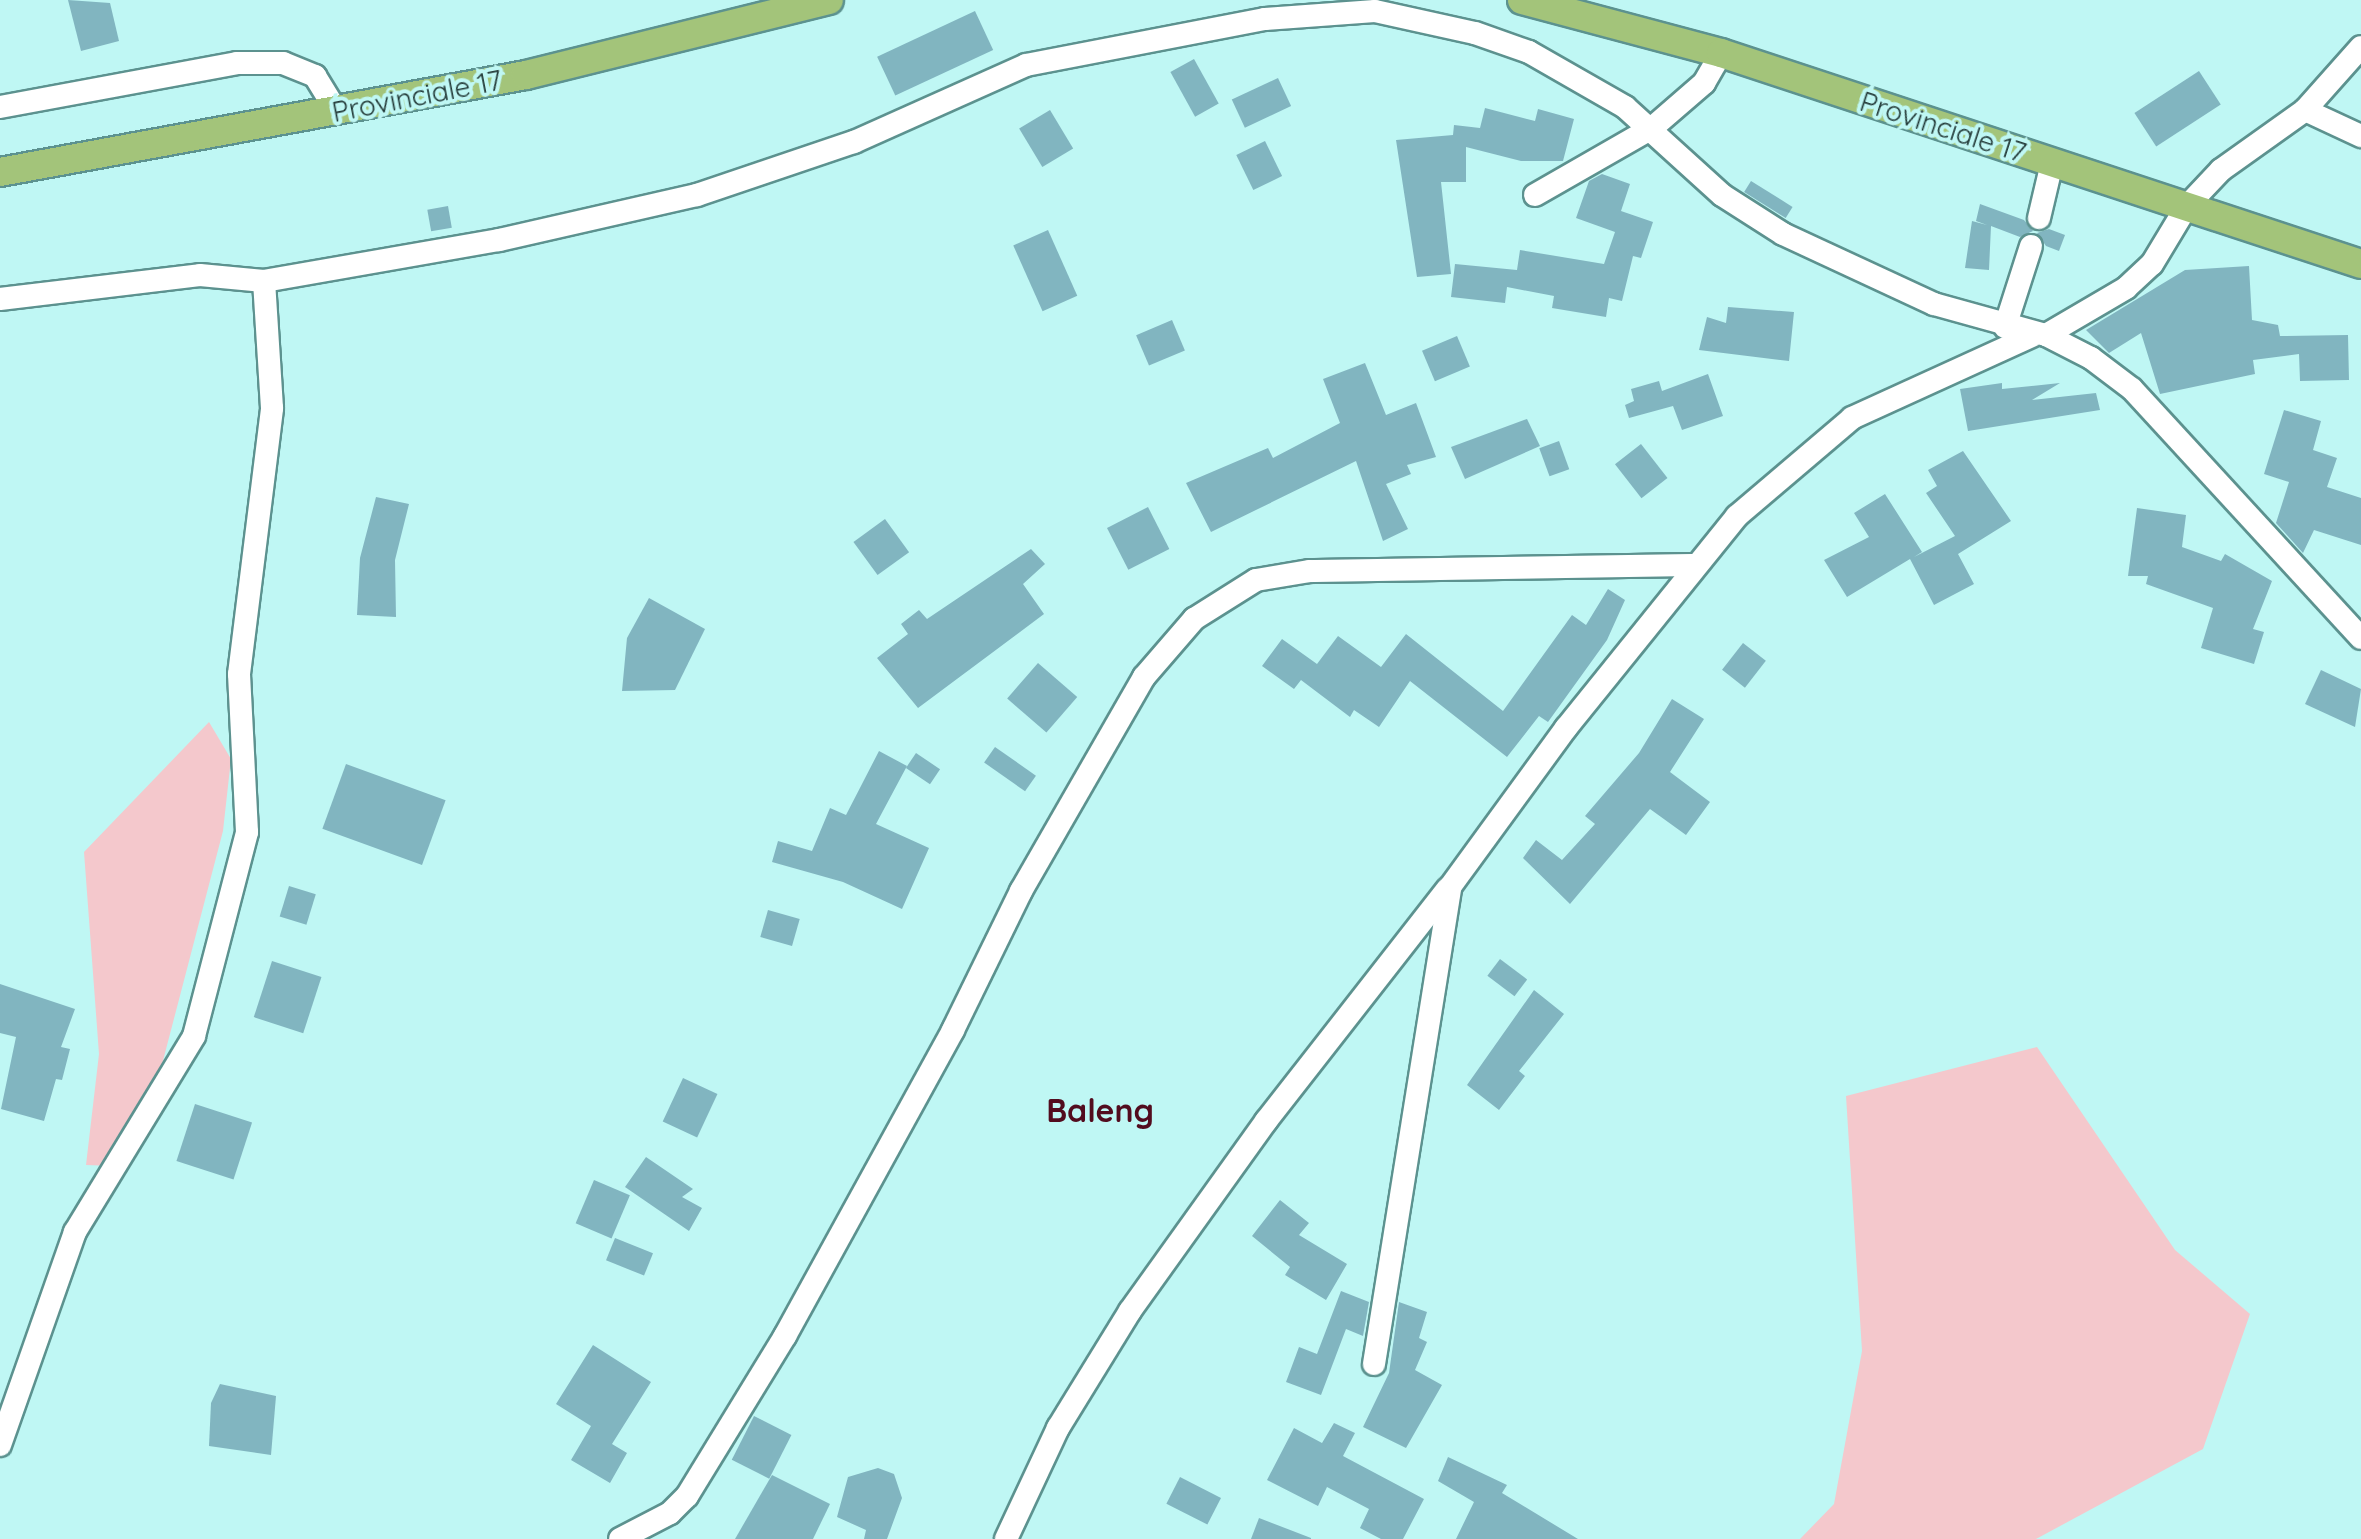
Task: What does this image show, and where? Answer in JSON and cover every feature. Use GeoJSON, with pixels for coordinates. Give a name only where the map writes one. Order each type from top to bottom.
{"type":"FeatureCollection","features":[{"type":"Feature","properties":{"kind":"main road","name":"Provinciale 17"},"geometry":{"type":"LineString","coordinates":[[0,172],[526,75],[829,0]]}},
{"type":"Feature","properties":{"kind":"main road","name":"Provinciale 17"},"geometry":{"type":"LineString","coordinates":[[1522,0],[1721,53],[2361,264]]}},
{"type":"Feature","properties":{"kind":"street"},"geometry":{"type":"LineString","coordinates":[[0,299],[200,275],[264,281],[697,195],[854,142],[1026,65],[1336,9],[1416,18],[1512,46],[1652,128],[1722,195],[1783,234],[1872,278],[2005,327],[2039,335],[2132,389],[2361,638]]}},
{"type":"Feature","properties":{"kind":"street"},"geometry":{"type":"LineString","coordinates":[[1006,1539],[1058,1428],[1130,1311],[1266,1120],[1737,516],[1852,418],[2039,335],[2126,288],[2172,240],[2187,206],[2256,142],[2305,110],[2361,47]]}},
{"type":"Feature","properties":{"kind":"street"},"geometry":{"type":"LineString","coordinates":[[1535,195],[1652,128],[1704,83],[1721,53]]}},
{"type":"Feature","properties":{"kind":"street"},"geometry":{"type":"LineString","coordinates":[[0,107],[237,63],[283,62],[315,76],[337,112]]}},
{"type":"Feature","properties":{"kind":"street"},"geometry":{"type":"LineString","coordinates":[[2305,110],[2361,136]]}},
{"type":"Feature","properties":{"kind":"street"},"geometry":{"type":"LineString","coordinates":[[2039,218],[2052,163]]}},
{"type":"Feature","properties":{"kind":"street"},"geometry":{"type":"LineString","coordinates":[[2005,327],[2031,246]]}},
{"type":"Feature","properties":{"kind":"street"},"geometry":{"type":"LineString","coordinates":[[0,1445],[75,1232],[194,1036],[248,832],[239,674],[272,408],[264,281]]}},
{"type":"Feature","properties":{"kind":"street"},"geometry":{"type":"LineString","coordinates":[[620,1539],[670,1514],[688,1496],[785,1336],[1144,677],[1194,620],[1256,580],[1310,571],[1696,565]]}},
{"type":"Feature","properties":{"kind":"street"},"geometry":{"type":"LineString","coordinates":[[1374,1364],[1450,887]]}},
{"type":"Feature","properties":{"kind":"shaded area"},"geometry":{"type":"Polygon","coordinates":[[[209,722],[231,759],[223,831],[153,1099],[114,1166],[86,1165],[99,1054],[84,852],[209,722]]]}},
{"type":"Feature","properties":{"kind":"shaded area"},"geometry":{"type":"Polygon","coordinates":[[[2037,1047],[2175,1250],[2250,1314],[2203,1449],[2036,1539],[1800,1539],[1834,1504],[1862,1351],[1846,1096],[2037,1047]]]}},
{"type":"Feature","properties":{"kind":"building"},"geometry":{"type":"Polygon","coordinates":[[[68,0],[110,3],[119,41],[81,51],[68,0]]]}},
{"type":"Feature","properties":{"kind":"building"},"geometry":{"type":"Polygon","coordinates":[[[975,11],[993,50],[895,96],[877,57],[975,11]]]}},
{"type":"Feature","properties":{"kind":"building"},"geometry":{"type":"Polygon","coordinates":[[[1194,59],[1219,104],[1195,117],[1170,72],[1194,59]]]}},
{"type":"Feature","properties":{"kind":"building"},"geometry":{"type":"Polygon","coordinates":[[[2199,71],[2221,105],[2156,146],[2134,113],[2199,71]]]}},
{"type":"Feature","properties":{"kind":"building"},"geometry":{"type":"Polygon","coordinates":[[[1278,78],[1291,106],[1245,128],[1232,100],[1278,78]]]}},
{"type":"Feature","properties":{"kind":"building"},"geometry":{"type":"Polygon","coordinates":[[[1485,108],[1535,121],[1538,109],[1574,119],[1563,161],[1521,161],[1466,147],[1466,182],[1441,182],[1451,274],[1417,277],[1396,140],[1453,135],[1454,125],[1480,128],[1485,108]]]}},
{"type":"Feature","properties":{"kind":"building"},"geometry":{"type":"Polygon","coordinates":[[[1050,110],[1073,149],[1042,167],[1019,129],[1050,110]]]}},
{"type":"Feature","properties":{"kind":"building"},"geometry":{"type":"Polygon","coordinates":[[[1265,141],[1282,176],[1253,190],[1236,155],[1265,141]]]}},
{"type":"Feature","properties":{"kind":"building"},"geometry":{"type":"Polygon","coordinates":[[[1602,174],[1630,184],[1621,211],[1653,222],[1641,258],[1633,256],[1622,301],[1609,298],[1606,317],[1552,308],[1554,296],[1507,287],[1505,303],[1451,297],[1455,264],[1517,270],[1520,250],[1604,264],[1615,232],[1576,218],[1589,181],[1602,174]]]}},
{"type":"Feature","properties":{"kind":"building"},"geometry":{"type":"Polygon","coordinates":[[[1751,181],[1793,207],[1786,218],[1744,192],[1751,181]]]}},
{"type":"Feature","properties":{"kind":"building"},"geometry":{"type":"Polygon","coordinates":[[[1980,204],[2024,220],[2033,231],[2020,237],[1991,226],[1989,270],[1965,268],[1972,221],[1987,225],[1976,221],[1980,204]]]}},
{"type":"Feature","properties":{"kind":"building"},"geometry":{"type":"Polygon","coordinates":[[[448,206],[452,228],[431,231],[427,210],[448,206]]]}},
{"type":"Feature","properties":{"kind":"building"},"geometry":{"type":"Polygon","coordinates":[[[2049,229],[2065,235],[2059,251],[2046,246],[2037,233],[2049,229]]]}},
{"type":"Feature","properties":{"kind":"building"},"geometry":{"type":"Polygon","coordinates":[[[1048,230],[1077,296],[1043,311],[1013,245],[1048,230]]]}},
{"type":"Feature","properties":{"kind":"building"},"geometry":{"type":"Polygon","coordinates":[[[2249,266],[2252,320],[2278,325],[2280,336],[2348,335],[2349,380],[2300,381],[2299,354],[2253,360],[2255,374],[2160,394],[2141,333],[2109,353],[2086,330],[2185,270],[2249,266]]]}},
{"type":"Feature","properties":{"kind":"building"},"geometry":{"type":"Polygon","coordinates":[[[1728,307],[1794,312],[1789,361],[1699,350],[1707,317],[1726,323],[1728,307]]]}},
{"type":"Feature","properties":{"kind":"building"},"geometry":{"type":"Polygon","coordinates":[[[1172,320],[1185,350],[1149,366],[1136,335],[1172,320]]]}},
{"type":"Feature","properties":{"kind":"building"},"geometry":{"type":"Polygon","coordinates":[[[1457,336],[1470,366],[1435,381],[1422,351],[1457,336]]]}},
{"type":"Feature","properties":{"kind":"building"},"geometry":{"type":"Polygon","coordinates":[[[1365,363],[1386,415],[1416,403],[1436,457],[1407,465],[1411,474],[1386,484],[1408,529],[1383,541],[1356,461],[1211,532],[1186,483],[1268,448],[1273,458],[1340,423],[1323,379],[1365,363]]]}},
{"type":"Feature","properties":{"kind":"building"},"geometry":{"type":"Polygon","coordinates":[[[1708,374],[1723,416],[1682,430],[1673,406],[1629,418],[1625,405],[1634,401],[1631,389],[1659,381],[1662,391],[1708,374]]]}},
{"type":"Feature","properties":{"kind":"building"},"geometry":{"type":"Polygon","coordinates":[[[2002,383],[2002,389],[2060,383],[2032,400],[2096,393],[2100,410],[1968,431],[1960,389],[2002,383]]]}},
{"type":"Feature","properties":{"kind":"building"},"geometry":{"type":"Polygon","coordinates":[[[2284,410],[2321,421],[2313,450],[2337,458],[2327,487],[2361,498],[2361,545],[2314,530],[2303,553],[2276,523],[2289,482],[2264,474],[2284,410]]]}},
{"type":"Feature","properties":{"kind":"building"},"geometry":{"type":"Polygon","coordinates":[[[1527,419],[1540,446],[1465,479],[1451,447],[1527,419]]]}},
{"type":"Feature","properties":{"kind":"building"},"geometry":{"type":"Polygon","coordinates":[[[1559,441],[1569,469],[1550,476],[1539,448],[1559,441]]]}},
{"type":"Feature","properties":{"kind":"building"},"geometry":{"type":"Polygon","coordinates":[[[1641,444],[1667,478],[1641,498],[1615,464],[1641,444]]]}},
{"type":"Feature","properties":{"kind":"building"},"geometry":{"type":"Polygon","coordinates":[[[1963,451],[2011,521],[1958,554],[1974,584],[1934,605],[1910,559],[1847,597],[1824,560],[1869,537],[1854,513],[1885,494],[1922,552],[1914,557],[1955,536],[1926,493],[1937,486],[1928,470],[1963,451]]]}},
{"type":"Feature","properties":{"kind":"building"},"geometry":{"type":"Polygon","coordinates":[[[376,497],[409,504],[395,560],[396,617],[357,615],[360,558],[376,497]]]}},
{"type":"Feature","properties":{"kind":"building"},"geometry":{"type":"Polygon","coordinates":[[[1148,507],[1169,549],[1128,570],[1107,528],[1148,507]]]}},
{"type":"Feature","properties":{"kind":"building"},"geometry":{"type":"Polygon","coordinates":[[[2137,508],[2186,515],[2182,547],[2221,561],[2225,554],[2272,581],[2253,629],[2264,632],[2254,664],[2201,648],[2213,608],[2146,584],[2148,576],[2128,576],[2137,508]]]}},
{"type":"Feature","properties":{"kind":"building"},"geometry":{"type":"Polygon","coordinates":[[[885,519],[909,552],[878,575],[853,542],[885,519]]]}},
{"type":"Feature","properties":{"kind":"building"},"geometry":{"type":"Polygon","coordinates":[[[1031,549],[1045,564],[1023,584],[1044,614],[918,708],[877,658],[908,634],[901,624],[919,610],[927,619],[1031,549]]]}},
{"type":"Feature","properties":{"kind":"building"},"geometry":{"type":"Polygon","coordinates":[[[1608,589],[1625,600],[1607,640],[1548,722],[1539,716],[1507,757],[1410,681],[1379,727],[1354,710],[1350,717],[1301,680],[1294,689],[1262,666],[1282,639],[1317,664],[1338,636],[1381,667],[1406,634],[1503,711],[1572,615],[1586,625],[1608,589]]]}},
{"type":"Feature","properties":{"kind":"building"},"geometry":{"type":"Polygon","coordinates":[[[649,598],[705,629],[675,690],[622,691],[627,638],[649,598]]]}},
{"type":"Feature","properties":{"kind":"building"},"geometry":{"type":"Polygon","coordinates":[[[1743,643],[1766,661],[1745,688],[1722,670],[1743,643]]]}},
{"type":"Feature","properties":{"kind":"building"},"geometry":{"type":"Polygon","coordinates":[[[1038,663],[1077,697],[1046,733],[1007,698],[1038,663]]]}},
{"type":"Feature","properties":{"kind":"building"},"geometry":{"type":"Polygon","coordinates":[[[2321,670],[2361,689],[2355,727],[2305,704],[2321,670]]]}},
{"type":"Feature","properties":{"kind":"building"},"geometry":{"type":"Polygon","coordinates":[[[1672,699],[1704,719],[1670,772],[1710,802],[1686,835],[1650,809],[1570,904],[1523,858],[1536,840],[1562,860],[1595,824],[1585,816],[1639,753],[1672,699]]]}},
{"type":"Feature","properties":{"kind":"building"},"geometry":{"type":"Polygon","coordinates":[[[995,747],[1036,776],[1025,791],[984,763],[995,747]]]}},
{"type":"Feature","properties":{"kind":"building"},"geometry":{"type":"Polygon","coordinates":[[[879,751],[907,766],[876,824],[929,848],[902,909],[843,882],[772,862],[778,841],[812,851],[830,808],[846,815],[879,751]]]}},
{"type":"Feature","properties":{"kind":"building"},"geometry":{"type":"Polygon","coordinates":[[[916,753],[940,769],[930,784],[906,768],[916,753]]]}},
{"type":"Feature","properties":{"kind":"building"},"geometry":{"type":"Polygon","coordinates":[[[346,764],[446,800],[422,865],[322,829],[346,764]]]}},
{"type":"Feature","properties":{"kind":"building"},"geometry":{"type":"Polygon","coordinates":[[[289,886],[316,894],[306,925],[280,917],[289,886]]]}},
{"type":"Feature","properties":{"kind":"building"},"geometry":{"type":"Polygon","coordinates":[[[768,910],[800,919],[792,946],[760,937],[768,910]]]}},
{"type":"Feature","properties":{"kind":"building"},"geometry":{"type":"Polygon","coordinates":[[[1500,959],[1527,979],[1515,996],[1487,976],[1500,959]]]}},
{"type":"Feature","properties":{"kind":"building"},"geometry":{"type":"Polygon","coordinates":[[[272,961],[321,977],[303,1033],[254,1017],[272,961]]]}},
{"type":"Feature","properties":{"kind":"building"},"geometry":{"type":"Polygon","coordinates":[[[0,984],[75,1009],[61,1047],[70,1049],[62,1080],[56,1079],[44,1121],[1,1109],[16,1037],[0,1033],[0,984]]]}},
{"type":"Feature","properties":{"kind":"building"},"geometry":{"type":"Polygon","coordinates":[[[1534,990],[1564,1014],[1519,1071],[1525,1076],[1499,1110],[1467,1085],[1534,990]]]}},
{"type":"Feature","properties":{"kind":"building"},"geometry":{"type":"Polygon","coordinates":[[[683,1078],[717,1094],[697,1138],[663,1122],[683,1078]]]}},
{"type":"Feature","properties":{"kind":"building"},"geometry":{"type":"Polygon","coordinates":[[[195,1104],[252,1123],[234,1180],[176,1161],[195,1104]]]}},
{"type":"Feature","properties":{"kind":"building"},"geometry":{"type":"Polygon","coordinates":[[[646,1157],[693,1189],[682,1197],[702,1208],[689,1231],[625,1187],[646,1157]]]}},
{"type":"Feature","properties":{"kind":"building"},"geometry":{"type":"Polygon","coordinates":[[[594,1180],[630,1195],[612,1239],[576,1223],[594,1180]]]}},
{"type":"Feature","properties":{"kind":"building"},"geometry":{"type":"Polygon","coordinates":[[[1280,1200],[1309,1223],[1299,1235],[1347,1264],[1326,1300],[1285,1275],[1290,1267],[1252,1236],[1280,1200]]]}},
{"type":"Feature","properties":{"kind":"building"},"geometry":{"type":"Polygon","coordinates":[[[615,1238],[653,1253],[644,1276],[606,1260],[615,1238]]]}},
{"type":"Feature","properties":{"kind":"building"},"geometry":{"type":"Polygon","coordinates":[[[1341,1291],[1369,1302],[1363,1336],[1346,1329],[1321,1395],[1286,1382],[1299,1347],[1317,1354],[1341,1291]]]}},
{"type":"Feature","properties":{"kind":"building"},"geometry":{"type":"Polygon","coordinates":[[[1399,1302],[1427,1312],[1419,1338],[1427,1342],[1415,1370],[1442,1385],[1406,1448],[1363,1427],[1389,1373],[1399,1302]]]}},
{"type":"Feature","properties":{"kind":"building"},"geometry":{"type":"Polygon","coordinates":[[[593,1345],[651,1382],[612,1444],[627,1453],[610,1483],[571,1460],[591,1426],[556,1404],[593,1345]]]}},
{"type":"Feature","properties":{"kind":"building"},"geometry":{"type":"Polygon","coordinates":[[[220,1384],[276,1396],[271,1455],[209,1446],[211,1403],[220,1384]]]}},
{"type":"Feature","properties":{"kind":"building"},"geometry":{"type":"Polygon","coordinates":[[[754,1416],[791,1435],[769,1479],[732,1460],[754,1416]]]}},
{"type":"Feature","properties":{"kind":"building"},"geometry":{"type":"Polygon","coordinates":[[[1334,1423],[1355,1433],[1343,1456],[1424,1499],[1403,1539],[1381,1539],[1360,1528],[1369,1509],[1327,1487],[1318,1506],[1267,1480],[1294,1428],[1322,1443],[1334,1423]]]}},
{"type":"Feature","properties":{"kind":"building"},"geometry":{"type":"Polygon","coordinates":[[[1448,1457],[1507,1485],[1502,1493],[1578,1539],[1456,1539],[1474,1502],[1438,1481],[1448,1457]]]}},
{"type":"Feature","properties":{"kind":"building"},"geometry":{"type":"Polygon","coordinates":[[[878,1468],[894,1474],[902,1498],[887,1539],[864,1539],[866,1530],[837,1517],[848,1477],[878,1468]]]}},
{"type":"Feature","properties":{"kind":"building"},"geometry":{"type":"Polygon","coordinates":[[[772,1475],[830,1504],[813,1539],[735,1539],[772,1475]]]}},
{"type":"Feature","properties":{"kind":"building"},"geometry":{"type":"Polygon","coordinates":[[[1180,1477],[1221,1498],[1207,1525],[1166,1504],[1180,1477]]]}},
{"type":"Feature","properties":{"kind":"building"},"geometry":{"type":"Polygon","coordinates":[[[1259,1518],[1311,1538],[1311,1539],[1251,1539],[1259,1518]]]}},
{"type":"Feature","properties":{"kind":"district","name":"Baleng"},"geometry":{"type":"Point","coordinates":[1100,1110]}}]}
